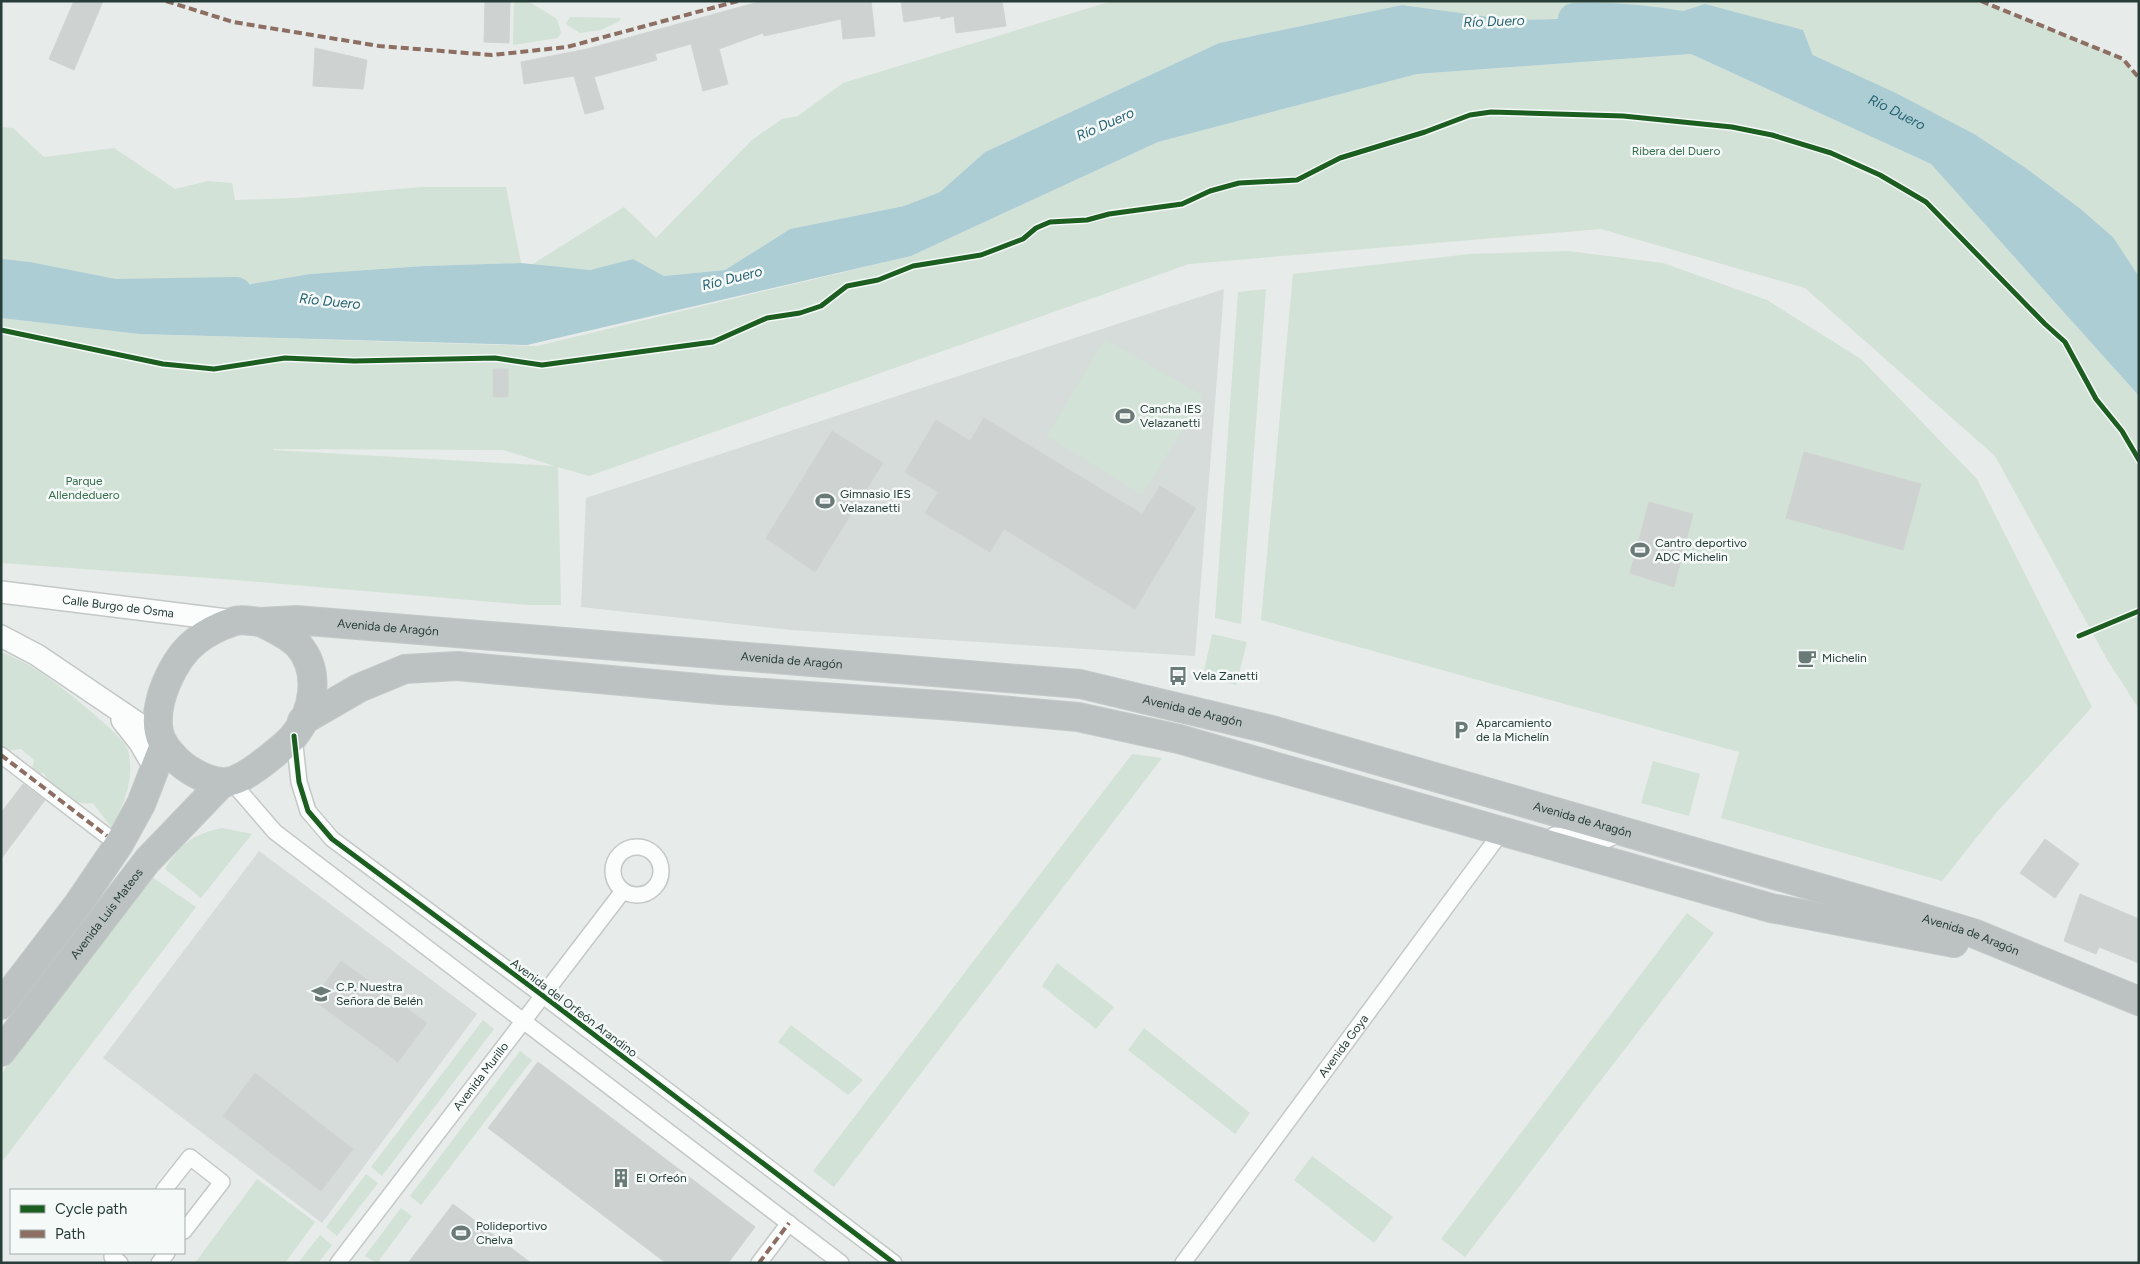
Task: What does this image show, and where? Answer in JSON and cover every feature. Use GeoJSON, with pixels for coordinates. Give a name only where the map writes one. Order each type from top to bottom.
{"type":"FeatureCollection","features":[{"type":"Feature","properties":{"kind":"highway","name":"Avenida de Aragón"},"geometry":{"type":"LineString","coordinates":[[248,621],[296,620],[1080,684],[1268,729],[1973,932],[2139,1001]]}},
{"type":"Feature","properties":{"kind":"highway"},"geometry":{"type":"LineString","coordinates":[[1,1005],[79,903],[119,844],[141,804],[159,749],[158,718],[170,673],[195,642],[215,629],[248,621],[286,636],[298,646],[308,660],[313,688],[298,729],[276,753],[252,771],[226,782],[197,774],[159,749]]}},
{"type":"Feature","properties":{"kind":"highway","name":"Avenida de Aragón"},"geometry":{"type":"LineString","coordinates":[[298,729],[359,688],[405,669],[457,666],[720,690],[954,706],[1078,717],[1179,739],[1771,908],[1955,943],[2089,979]]}},
{"type":"Feature","properties":{"kind":"highway","name":"Avenida Luis Mateos"},"geometry":{"type":"LineString","coordinates":[[1,1052],[147,861],[174,830],[226,782]]}},
{"type":"Feature","properties":{"kind":"street","name":"Calle Burgo de Osma"},"geometry":{"type":"LineString","coordinates":[[1,592],[248,621]]}},
{"type":"Feature","properties":{"kind":"street"},"geometry":{"type":"LineString","coordinates":[[1,636],[37,655],[145,728],[159,749]]}},
{"type":"Feature","properties":{"kind":"street"},"geometry":{"type":"LineString","coordinates":[[107,702],[132,730],[159,749]]}},
{"type":"Feature","properties":{"kind":"street","name":"Avenida del Orfeón Arandino"},"geometry":{"type":"LineString","coordinates":[[298,729],[296,769],[308,811],[326,833],[894,1263]]}},
{"type":"Feature","properties":{"kind":"street"},"geometry":{"type":"LineString","coordinates":[[1,756],[107,836]]}},
{"type":"Feature","properties":{"kind":"street"},"geometry":{"type":"LineString","coordinates":[[226,782],[275,832],[841,1263]]}},
{"type":"Feature","properties":{"kind":"street"},"geometry":{"type":"LineString","coordinates":[[1503,830],[1606,840],[1613,838],[1618,830]]}},
{"type":"Feature","properties":{"kind":"street","name":"Avenida Goya"},"geometry":{"type":"LineString","coordinates":[[1184,1263],[1503,830]]}},
{"type":"Feature","properties":{"kind":"street","name":"Avenida Murillo"},"geometry":{"type":"LineString","coordinates":[[338,1263],[542,995],[624,891]]}},
{"type":"Feature","properties":{"kind":"street"},"geometry":{"type":"LineString","coordinates":[[165,1189],[190,1157],[222,1182],[185,1230]]}},
{"type":"Feature","properties":{"kind":"street"},"geometry":{"type":"LineString","coordinates":[[759,1263],[790,1223]]}},
{"type":"Feature","properties":{"kind":"street"},"geometry":{"type":"LineString","coordinates":[[114,1254],[112,1257],[120,1263]]}},
{"type":"Feature","properties":{"kind":"shaded area"},"geometry":{"type":"Polygon","coordinates":[[[1224,289],[1195,656],[791,630],[581,607],[586,498],[1224,289]]]}},
{"type":"Feature","properties":{"kind":"shaded area","name":"C.P. Nuestra Señora de Belén"},"geometry":{"type":"Polygon","coordinates":[[[259,851],[477,1014],[322,1223],[103,1058],[259,851]]]}},
{"type":"Feature","properties":{"kind":"green space"},"geometry":{"type":"Polygon","coordinates":[[[514,1],[528,1],[557,19],[561,32],[558,38],[513,45],[514,1]]]}},
{"type":"Feature","properties":{"kind":"green space"},"geometry":{"type":"Polygon","coordinates":[[[1112,1],[1981,1],[2123,59],[2139,78],[2139,306],[2101,248],[2070,221],[1968,149],[1886,106],[1821,76],[1803,30],[1603,18],[1512,20],[1402,5],[1219,43],[985,152],[940,192],[904,206],[790,229],[725,270],[664,276],[633,259],[590,270],[531,265],[624,207],[656,238],[752,140],[782,119],[798,116],[843,83],[1112,1]]]}},
{"type":"Feature","properties":{"kind":"green space"},"geometry":{"type":"Polygon","coordinates":[[[570,17],[620,18],[620,21],[601,30],[580,33],[566,24],[570,17]]]}},
{"type":"Feature","properties":{"kind":"green space","name":"Ribera del Duero"},"geometry":{"type":"Polygon","coordinates":[[[1691,54],[1931,164],[2139,396],[2139,709],[2108,661],[1995,456],[1805,288],[1601,229],[1189,264],[589,476],[558,467],[561,605],[528,605],[236,580],[1,563],[1,318],[139,334],[537,346],[911,256],[1158,142],[1417,74],[1691,54]],[[273,449],[555,466],[503,450],[273,449]]]}},
{"type":"Feature","properties":{"kind":"green space"},"geometry":{"type":"Polygon","coordinates":[[[1,127],[13,128],[44,157],[114,148],[175,189],[208,181],[232,183],[235,200],[296,198],[422,187],[506,187],[521,263],[424,266],[310,274],[193,294],[114,295],[28,278],[1,275],[1,127]]]}},
{"type":"Feature","properties":{"kind":"green space","name":"Cantro deportivo ADC Michelin"},"geometry":{"type":"Polygon","coordinates":[[[1568,251],[1663,263],[1767,300],[1861,359],[1977,479],[2092,707],[1996,813],[1942,881],[1721,818],[1739,752],[1261,620],[1293,274],[1470,254],[1568,251]]]}},
{"type":"Feature","properties":{"kind":"green space"},"geometry":{"type":"Polygon","coordinates":[[[1266,289],[1241,624],[1215,618],[1238,292],[1266,289]]]}},
{"type":"Feature","properties":{"kind":"green space","name":"Cancha IES Velazanetti"},"geometry":{"type":"Polygon","coordinates":[[[1105,339],[1203,396],[1142,495],[1047,436],[1105,339]]]}},
{"type":"Feature","properties":{"kind":"green space"},"geometry":{"type":"Polygon","coordinates":[[[1212,634],[1247,642],[1236,685],[1203,676],[1212,634]]]}},
{"type":"Feature","properties":{"kind":"green space"},"geometry":{"type":"Polygon","coordinates":[[[1,652],[43,674],[100,719],[123,741],[129,758],[130,779],[125,799],[111,827],[93,803],[77,802],[63,797],[47,781],[44,773],[34,774],[31,772],[34,760],[21,749],[6,751],[1,748],[1,652]]]}},
{"type":"Feature","properties":{"kind":"green space"},"geometry":{"type":"Polygon","coordinates":[[[1132,754],[1162,758],[834,1187],[813,1171],[1132,754]]]}},
{"type":"Feature","properties":{"kind":"green space"},"geometry":{"type":"Polygon","coordinates":[[[1653,761],[1700,774],[1689,816],[1641,803],[1653,761]]]}},
{"type":"Feature","properties":{"kind":"green space"},"geometry":{"type":"Polygon","coordinates":[[[222,828],[252,834],[201,898],[165,869],[176,853],[188,841],[203,833],[222,828]]]}},
{"type":"Feature","properties":{"kind":"green space"},"geometry":{"type":"Polygon","coordinates":[[[152,877],[196,907],[1,1163],[1,1074],[152,877]]]}},
{"type":"Feature","properties":{"kind":"green space"},"geometry":{"type":"Polygon","coordinates":[[[1687,913],[1714,933],[1465,1257],[1441,1239],[1687,913]]]}},
{"type":"Feature","properties":{"kind":"green space"},"geometry":{"type":"Polygon","coordinates":[[[1057,963],[1114,1007],[1096,1029],[1042,986],[1057,963]]]}},
{"type":"Feature","properties":{"kind":"green space"},"geometry":{"type":"Polygon","coordinates":[[[483,1020],[494,1029],[382,1176],[371,1167],[483,1020]]]}},
{"type":"Feature","properties":{"kind":"green space"},"geometry":{"type":"Polygon","coordinates":[[[791,1025],[863,1080],[848,1095],[778,1042],[791,1025]]]}},
{"type":"Feature","properties":{"kind":"green space"},"geometry":{"type":"Polygon","coordinates":[[[1144,1028],[1250,1113],[1235,1134],[1128,1050],[1144,1028]]]}},
{"type":"Feature","properties":{"kind":"green space"},"geometry":{"type":"Polygon","coordinates":[[[520,1051],[532,1060],[421,1205],[410,1196],[520,1051]]]}},
{"type":"Feature","properties":{"kind":"green space"},"geometry":{"type":"Polygon","coordinates":[[[1312,1156],[1393,1217],[1374,1243],[1294,1180],[1312,1156]]]}},
{"type":"Feature","properties":{"kind":"green space"},"geometry":{"type":"Polygon","coordinates":[[[366,1174],[378,1183],[337,1236],[326,1227],[366,1174]]]}},
{"type":"Feature","properties":{"kind":"green space"},"geometry":{"type":"Polygon","coordinates":[[[257,1179],[315,1222],[285,1263],[195,1263],[257,1179]]]}},
{"type":"Feature","properties":{"kind":"green space"},"geometry":{"type":"Polygon","coordinates":[[[401,1208],[412,1216],[377,1263],[365,1256],[401,1208]]]}},
{"type":"Feature","properties":{"kind":"green space"},"geometry":{"type":"Polygon","coordinates":[[[320,1235],[332,1245],[318,1263],[298,1263],[320,1235]]]}},
{"type":"Feature","properties":{"kind":"water"},"geometry":{"type":"Polygon","coordinates":[[[1705,4],[1803,30],[1821,76],[1968,149],[2070,221],[2101,248],[2139,306],[2139,396],[1931,164],[1691,54],[1417,74],[1158,142],[911,256],[527,345],[139,334],[1,318],[1,275],[28,278],[114,295],[193,294],[310,274],[424,266],[521,263],[590,270],[633,259],[664,276],[725,270],[790,229],[904,206],[940,192],[985,152],[1219,43],[1402,5],[1512,20],[1603,18],[1649,22],[1705,4]]]}},
{"type":"Feature","properties":{"kind":"building"},"geometry":{"type":"Polygon","coordinates":[[[74,1],[103,1],[74,70],[49,59],[74,1]]]}},
{"type":"Feature","properties":{"kind":"building"},"geometry":{"type":"Polygon","coordinates":[[[485,1],[510,1],[509,43],[484,42],[485,1]]]}},
{"type":"Feature","properties":{"kind":"building"},"geometry":{"type":"Polygon","coordinates":[[[762,1],[871,1],[875,36],[843,39],[841,19],[764,36],[763,33],[719,49],[728,84],[703,91],[691,44],[655,54],[657,60],[594,77],[604,109],[585,114],[574,76],[524,84],[521,62],[587,49],[762,1]]]}},
{"type":"Feature","properties":{"kind":"building"},"geometry":{"type":"Polygon","coordinates":[[[901,1],[1002,1],[1006,26],[956,33],[954,16],[941,19],[940,16],[904,22],[901,1]]]}},
{"type":"Feature","properties":{"kind":"building"},"geometry":{"type":"Polygon","coordinates":[[[315,48],[367,60],[363,89],[313,86],[315,48]]]}},
{"type":"Feature","properties":{"kind":"building"},"geometry":{"type":"Polygon","coordinates":[[[493,369],[508,369],[508,397],[493,397],[493,369]]]}},
{"type":"Feature","properties":{"kind":"building"},"geometry":{"type":"Polygon","coordinates":[[[984,418],[1142,514],[1160,486],[1196,508],[1135,609],[1004,529],[990,552],[925,513],[938,492],[905,472],[936,420],[970,441],[984,418]]]}},
{"type":"Feature","properties":{"kind":"building","name":"Gimnasio IES Velazanetti"},"geometry":{"type":"Polygon","coordinates":[[[832,431],[883,463],[815,572],[766,538],[832,431]]]}},
{"type":"Feature","properties":{"kind":"building"},"geometry":{"type":"Polygon","coordinates":[[[1804,452],[1921,484],[1903,550],[1786,518],[1804,452]]]}},
{"type":"Feature","properties":{"kind":"building"},"geometry":{"type":"Polygon","coordinates":[[[1649,502],[1693,514],[1674,587],[1630,573],[1649,502]]]}},
{"type":"Feature","properties":{"kind":"building"},"geometry":{"type":"Polygon","coordinates":[[[23,784],[45,800],[1,859],[1,813],[23,784]]]}},
{"type":"Feature","properties":{"kind":"building"},"geometry":{"type":"Polygon","coordinates":[[[2045,839],[2079,864],[2055,898],[2020,873],[2045,839]]]}},
{"type":"Feature","properties":{"kind":"building"},"geometry":{"type":"Polygon","coordinates":[[[2080,894],[2139,919],[2139,963],[2099,947],[2096,954],[2064,941],[2080,894]]]}},
{"type":"Feature","properties":{"kind":"building"},"geometry":{"type":"Polygon","coordinates":[[[341,961],[427,1023],[398,1062],[313,1000],[341,961]]]}},
{"type":"Feature","properties":{"kind":"building","name":"El Orfeón"},"geometry":{"type":"Polygon","coordinates":[[[538,1062],[755,1227],[728,1263],[666,1263],[488,1128],[538,1062]]]}},
{"type":"Feature","properties":{"kind":"building"},"geometry":{"type":"Polygon","coordinates":[[[255,1073],[353,1149],[321,1191],[223,1116],[255,1073]]]}},
{"type":"Feature","properties":{"kind":"building","name":"Polideportivo Chelva"},"geometry":{"type":"Polygon","coordinates":[[[453,1204],[531,1263],[408,1263],[453,1204]]]}},
{"type":"Feature","properties":{"kind":"waterway","name":"Río Duero"},"geometry":{"type":"LineString","coordinates":[[1574,19],[1659,23],[1687,28]]}},
{"type":"Feature","properties":{"kind":"waterway","name":"Río Duero"},"geometry":{"type":"LineString","coordinates":[[1781,58],[1886,106],[1968,149],[2015,180],[2070,221],[2101,248],[2139,306]]}},
{"type":"Feature","properties":{"kind":"waterway","name":"Río Duero"},"geometry":{"type":"LineString","coordinates":[[1,275],[28,278],[114,295],[236,293]]}},
{"type":"Feature","properties":{"kind":"marked path"},"geometry":{"type":"LineString","coordinates":[[166,1],[233,22],[379,46],[492,55],[567,47],[738,1]]}},
{"type":"Feature","properties":{"kind":"marked path"},"geometry":{"type":"LineString","coordinates":[[1981,1],[2123,59],[2139,78]]}},
{"type":"Feature","properties":{"kind":"marked path"},"geometry":{"type":"LineString","coordinates":[[1,755],[107,836]]}},
{"type":"Feature","properties":{"kind":"marked path"},"geometry":{"type":"LineString","coordinates":[[759,1263],[789,1223]]}},
{"type":"Feature","properties":{"kind":"cycle path"},"geometry":{"type":"LineString","coordinates":[[1,330],[163,364],[214,369],[285,358],[354,361],[495,358],[542,365],[713,342],[767,318],[800,313],[821,306],[847,286],[878,280],[913,266],[981,255],[1023,239],[1036,228],[1050,222],[1087,220],[1109,214],[1182,204],[1210,191],[1239,183],[1297,180],[1340,158],[1425,132],[1470,115],[1491,112],[1623,116],[1732,127],[1772,135],[1831,153],[1880,175],[1926,202],[2045,324],[2065,342],[2096,399],[2122,431],[2139,460]]}},
{"type":"Feature","properties":{"kind":"cycle path"},"geometry":{"type":"LineString","coordinates":[[2079,636],[2139,611]]}},
{"type":"Feature","properties":{"kind":"cycle path"},"geometry":{"type":"LineString","coordinates":[[294,736],[299,782],[308,811],[332,839],[542,995],[894,1263]]}},
{"type":"Feature","properties":{"kind":"place","name":"Cancha IES Velazanetti"},"geometry":{"type":"Point","coordinates":[1125,416]}},
{"type":"Feature","properties":{"kind":"place","name":"Gimnasio IES Velazanetti"},"geometry":{"type":"Point","coordinates":[825,501]}},
{"type":"Feature","properties":{"kind":"place","name":"Cantro deportivo ADC Michelin"},"geometry":{"type":"Point","coordinates":[1640,550]}},
{"type":"Feature","properties":{"kind":"place","name":"Michelin"},"geometry":{"type":"Point","coordinates":[1807,658]}},
{"type":"Feature","properties":{"kind":"place","name":"Vela Zanetti"},"geometry":{"type":"Point","coordinates":[1178,676]}},
{"type":"Feature","properties":{"kind":"place","name":"Aparcamiento de la Michelín"},"geometry":{"type":"Point","coordinates":[1461,730]}},
{"type":"Feature","properties":{"kind":"place","name":"C.P. Nuestra Señora de Belén"},"geometry":{"type":"Point","coordinates":[321,994]}},
{"type":"Feature","properties":{"kind":"place","name":"El Orfeón"},"geometry":{"type":"Point","coordinates":[621,1178]}},
{"type":"Feature","properties":{"kind":"place","name":"Polideportivo Chelva"},"geometry":{"type":"Point","coordinates":[461,1233]}},
{"type":"Feature","properties":{"kind":"park label","name":"Parque Allendeduero"},"geometry":{"type":"Point","coordinates":[84,488]}}]}
